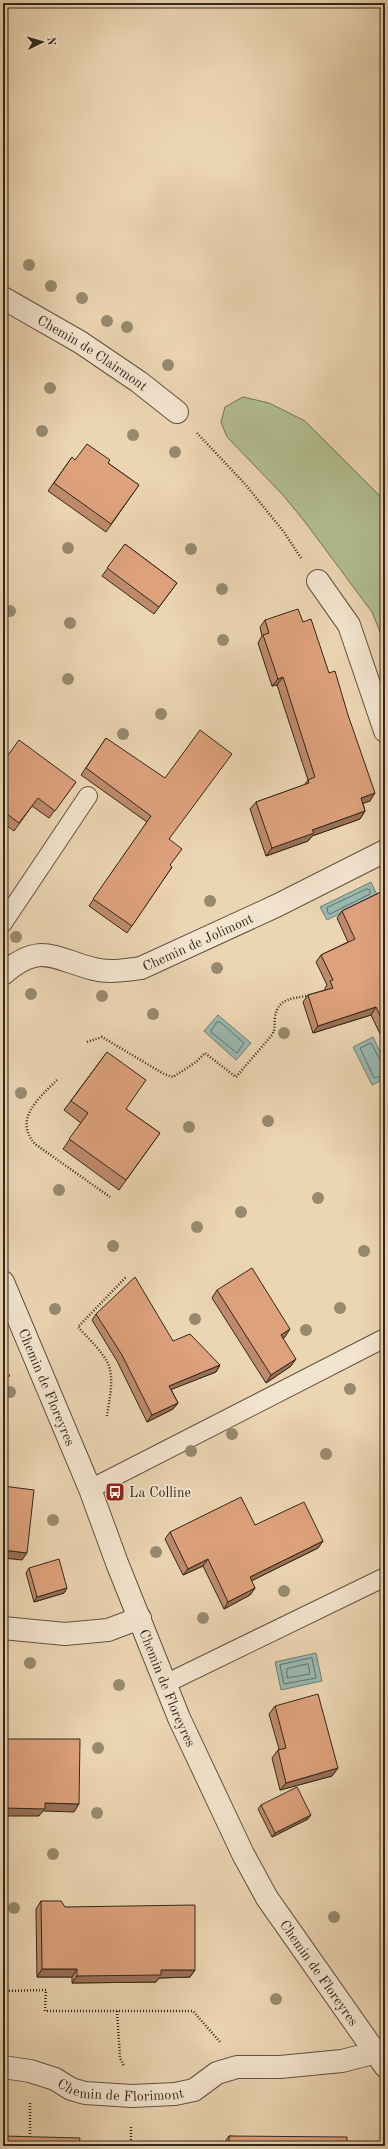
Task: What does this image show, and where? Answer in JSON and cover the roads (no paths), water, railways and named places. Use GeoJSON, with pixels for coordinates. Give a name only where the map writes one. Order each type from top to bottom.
{"type":"FeatureCollection","features":[{"type":"Feature","properties":{"kind":"street","name":"Chemin de Clairmont"},"geometry":{"type":"LineString","coordinates":[[3,298],[80,342],[139,382],[177,412]]}},
{"type":"Feature","properties":{"kind":"street"},"geometry":{"type":"LineString","coordinates":[[318,581],[349,626],[385,731]]}},
{"type":"Feature","properties":{"kind":"street","name":"Chemin de Jolimont"},"geometry":{"type":"LineString","coordinates":[[3,974],[15,963],[39,954],[58,956],[95,970],[120,971],[141,968],[276,906],[385,851]]}},
{"type":"Feature","properties":{"kind":"street","name":"Chemin de Floreyres"},"geometry":{"type":"LineString","coordinates":[[3,1282],[90,1489],[117,1563],[165,1684],[242,1854],[264,1893],[381,2059]]}},
{"type":"Feature","properties":{"kind":"street"},"geometry":{"type":"LineString","coordinates":[[3,1628],[65,1634],[108,1630],[140,1618]]}},
{"type":"Feature","properties":{"kind":"street","name":"Chemin de Florimont"},"geometry":{"type":"LineString","coordinates":[[3,2066],[30,2071],[55,2079],[71,2089],[85,2093],[132,2096],[175,2094],[194,2090],[217,2072],[237,2067],[280,2067],[381,2059]]}},
{"type":"Feature","properties":{"kind":"lane"},"geometry":{"type":"LineString","coordinates":[[3,923],[88,796]]}},
{"type":"Feature","properties":{"kind":"lane"},"geometry":{"type":"LineString","coordinates":[[90,1489],[385,1338]]}},
{"type":"Feature","properties":{"kind":"lane"},"geometry":{"type":"LineString","coordinates":[[165,1684],[385,1577]]}},
{"type":"Feature","properties":{"kind":"water"},"geometry":{"type":"Polygon","coordinates":[[[371,882],[377,895],[327,920],[320,907],[371,882]]]}},
{"type":"Feature","properties":{"kind":"water"},"geometry":{"type":"Polygon","coordinates":[[[218,1015],[251,1043],[236,1060],[204,1031],[218,1015]]]}},
{"type":"Feature","properties":{"kind":"water"},"geometry":{"type":"Polygon","coordinates":[[[373,1037],[385,1062],[385,1079],[372,1085],[353,1047],[373,1037]]]}},
{"type":"Feature","properties":{"kind":"water"},"geometry":{"type":"Polygon","coordinates":[[[316,1653],[322,1681],[281,1690],[275,1662],[316,1653]]]}},
{"type":"Feature","properties":{"kind":"place","name":"La Colline"},"geometry":{"type":"Point","coordinates":[115,1492]}}]}
